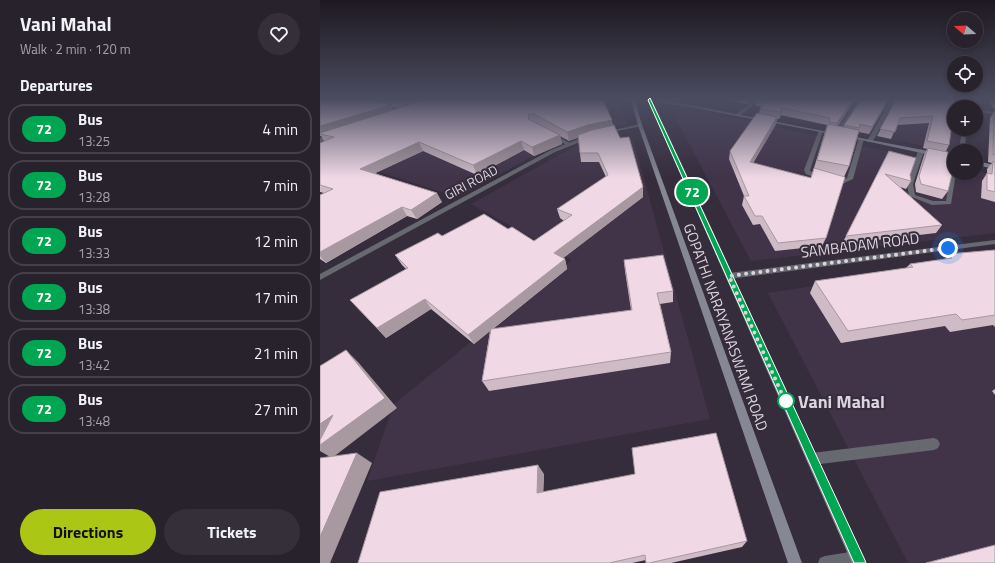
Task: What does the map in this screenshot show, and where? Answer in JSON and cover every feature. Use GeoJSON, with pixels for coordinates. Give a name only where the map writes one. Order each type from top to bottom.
{"type":"FeatureCollection","features":[{"type":"Feature","properties":{"kind":"main road","name":"GOPATHI NARAYANASWAMI ROAD"},"geometry":{"type":"LineString","coordinates":[[640,126],[795,563]]}},
{"type":"Feature","properties":{"kind":"main road","name":"GOPATHI NARAYANASWAMI ROAD"},"geometry":{"type":"LineString","coordinates":[[662,126],[858,560]]}},
{"type":"Feature","properties":{"kind":"main road"},"geometry":{"type":"LineString","coordinates":[[797,126],[947,157]]}},
{"type":"Feature","properties":{"kind":"main road"},"geometry":{"type":"LineString","coordinates":[[983,164],[995,167]]}},
{"type":"Feature","properties":{"kind":"street","name":"GIRI ROAD"},"geometry":{"type":"LineString","coordinates":[[320,277],[553,151],[591,136],[634,126]]}},
{"type":"Feature","properties":{"kind":"street"},"geometry":{"type":"LineString","coordinates":[[836,134],[841,126]]}},
{"type":"Feature","properties":{"kind":"street"},"geometry":{"type":"LineString","coordinates":[[870,141],[878,126]]}},
{"type":"Feature","properties":{"kind":"street"},"geometry":{"type":"LineString","coordinates":[[820,131],[808,173],[842,182],[850,179],[861,139]]}},
{"type":"Feature","properties":{"kind":"street"},"geometry":{"type":"LineString","coordinates":[[545,132],[569,144]]}},
{"type":"Feature","properties":{"kind":"street"},"geometry":{"type":"LineString","coordinates":[[320,140],[341,134]]}},
{"type":"Feature","properties":{"kind":"street"},"geometry":{"type":"LineString","coordinates":[[921,151],[910,184],[912,196],[932,203],[948,203],[952,180]]}},
{"type":"Feature","properties":{"kind":"street","name":"SAMBADAM ROAD"},"geometry":{"type":"LineString","coordinates":[[729,276],[995,242]]}},
{"type":"Feature","properties":{"kind":"street"},"geometry":{"type":"LineString","coordinates":[[812,459],[934,444]]}},
{"type":"Feature","properties":{"kind":"street"},"geometry":{"type":"LineString","coordinates":[[825,563],[858,560]]}},
{"type":"Feature","properties":{"kind":"shaded area"},"geometry":{"type":"Polygon","coordinates":[[[382,126],[618,126],[566,139],[457,197],[320,153],[320,146],[382,126]]]}},
{"type":"Feature","properties":{"kind":"shaded area"},"geometry":{"type":"Polygon","coordinates":[[[680,126],[771,126],[947,164],[947,180],[983,180],[983,172],[995,175],[995,233],[751,261],[680,126]]]}},
{"type":"Feature","properties":{"kind":"shaded area"},"geometry":{"type":"Polygon","coordinates":[[[827,126],[947,126],[947,136],[967,136],[966,144],[947,144],[947,151],[827,126]]]}},
{"type":"Feature","properties":{"kind":"shaded area"},"geometry":{"type":"Polygon","coordinates":[[[620,135],[633,139],[710,419],[367,481],[394,404],[572,260],[471,204],[577,145],[620,135]]]}},
{"type":"Feature","properties":{"kind":"shaded area"},"geometry":{"type":"Polygon","coordinates":[[[995,258],[995,563],[908,563],[768,293],[995,258]]]}},
{"type":"Feature","properties":{"kind":"building"},"geometry":{"type":"Polygon","coordinates":[[[341,126],[543,126],[560,135],[532,147],[521,141],[473,165],[419,142],[360,169],[437,193],[411,210],[402,207],[320,252],[320,195],[333,189],[320,185],[320,143],[334,137],[320,133],[341,126]]]}},
{"type":"Feature","properties":{"kind":"building"},"geometry":{"type":"Polygon","coordinates":[[[557,126],[584,126],[567,132],[557,126]]]}},
{"type":"Feature","properties":{"kind":"building"},"geometry":{"type":"Polygon","coordinates":[[[615,126],[620,138],[629,137],[643,187],[554,253],[565,259],[468,335],[425,299],[377,328],[350,300],[408,268],[395,255],[438,233],[442,236],[484,214],[508,229],[512,227],[534,241],[572,215],[557,209],[608,175],[598,153],[580,153],[578,135],[592,130],[615,126]]]}},
{"type":"Feature","properties":{"kind":"building"},"geometry":{"type":"Polygon","coordinates":[[[748,126],[771,126],[750,162],[811,178],[814,168],[845,177],[826,238],[778,243],[762,216],[755,216],[744,196],[749,196],[730,151],[748,126]]]}},
{"type":"Feature","properties":{"kind":"building"},"geometry":{"type":"Polygon","coordinates":[[[827,126],[840,126],[859,130],[849,166],[817,160],[827,126]]]}},
{"type":"Feature","properties":{"kind":"building"},"geometry":{"type":"Polygon","coordinates":[[[882,126],[897,126],[895,132],[880,129],[882,126]]]}},
{"type":"Feature","properties":{"kind":"building"},"geometry":{"type":"Polygon","coordinates":[[[931,126],[947,126],[947,136],[950,136],[949,144],[927,141],[931,126]]]}},
{"type":"Feature","properties":{"kind":"building"},"geometry":{"type":"Polygon","coordinates":[[[994,126],[995,126],[995,155],[993,154],[994,126]]]}},
{"type":"Feature","properties":{"kind":"building"},"geometry":{"type":"Polygon","coordinates":[[[928,148],[947,152],[947,180],[951,180],[948,191],[921,184],[919,176],[928,148]]]}},
{"type":"Feature","properties":{"kind":"building"},"geometry":{"type":"Polygon","coordinates":[[[889,151],[916,158],[910,175],[911,181],[885,174],[942,225],[846,236],[889,151]]]}},
{"type":"Feature","properties":{"kind":"building"},"geometry":{"type":"Polygon","coordinates":[[[993,161],[995,162],[995,192],[987,190],[987,173],[992,174],[993,161]]]}},
{"type":"Feature","properties":{"kind":"building"},"geometry":{"type":"Polygon","coordinates":[[[995,250],[995,315],[962,320],[956,314],[848,331],[815,281],[913,267],[910,264],[952,258],[948,254],[995,250]]]}},
{"type":"Feature","properties":{"kind":"building"},"geometry":{"type":"Polygon","coordinates":[[[663,255],[673,291],[657,293],[671,352],[482,381],[491,329],[632,310],[624,260],[663,255]]]}},
{"type":"Feature","properties":{"kind":"building"},"geometry":{"type":"Polygon","coordinates":[[[346,350],[385,398],[320,445],[320,440],[333,415],[320,424],[320,366],[346,350]]]}},
{"type":"Feature","properties":{"kind":"building"},"geometry":{"type":"Polygon","coordinates":[[[716,433],[747,541],[649,563],[646,563],[645,555],[609,563],[358,563],[380,492],[538,465],[537,493],[635,474],[632,448],[716,433]]]}},
{"type":"Feature","properties":{"kind":"building"},"geometry":{"type":"Polygon","coordinates":[[[357,453],[320,537],[320,458],[357,453]]]}},
{"type":"Feature","properties":{"kind":"building"},"geometry":{"type":"Polygon","coordinates":[[[995,545],[995,563],[926,563],[995,545]]]}},
{"type":"Feature","properties":{"kind":"bus line","name":"72"},"geometry":{"type":"LineString","coordinates":[[662,126],[859,563]]}},
{"type":"Feature","properties":{"kind":"place","name":"Vani Mahal"},"geometry":{"type":"Point","coordinates":[786,401]}},
{"type":"Feature","properties":{"kind":"route"},"geometry":{"type":"LineString","coordinates":[[786,401],[786,403],[729,276],[948,248]]}}]}
